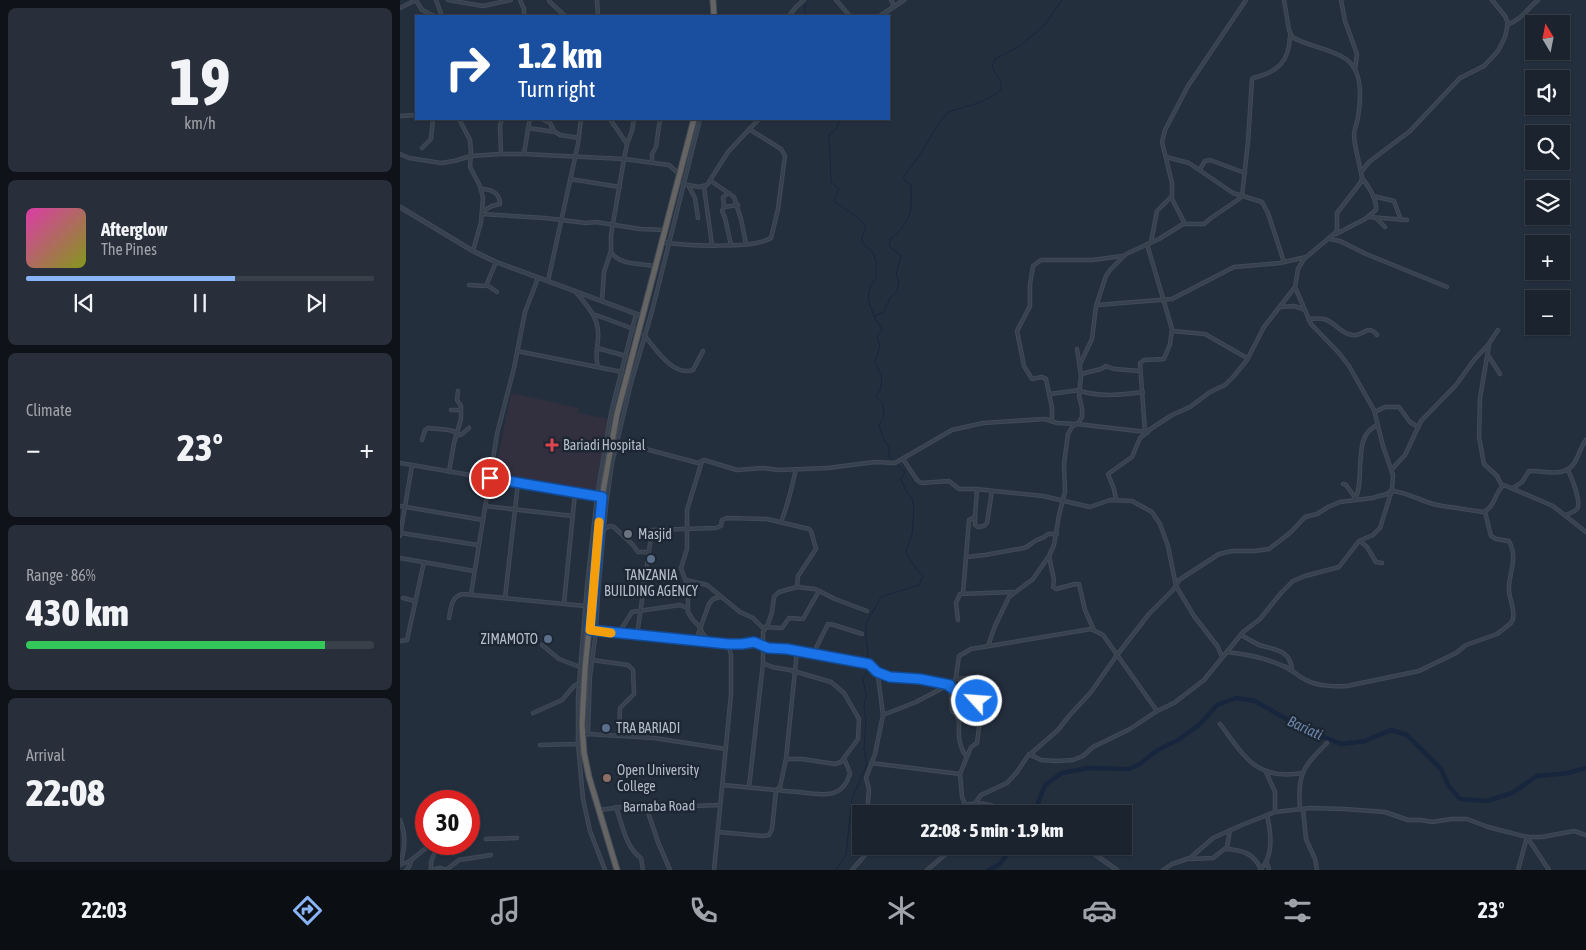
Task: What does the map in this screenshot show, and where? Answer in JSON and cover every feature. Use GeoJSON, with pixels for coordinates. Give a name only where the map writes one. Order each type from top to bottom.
{"type":"FeatureCollection","features":[{"type":"Feature","properties":{"kind":"highway"},"geometry":{"type":"LineString","coordinates":[[712,0],[714,15]]}},
{"type":"Feature","properties":{"kind":"highway"},"geometry":{"type":"LineString","coordinates":[[617,870],[586,763],[583,703],[590,630],[588,606],[599,497],[614,440],[624,373],[636,330],[642,316],[694,120]]}},
{"type":"Feature","properties":{"kind":"street"},"geometry":{"type":"LineString","coordinates":[[400,8],[416,0],[422,10],[432,15]]}},
{"type":"Feature","properties":{"kind":"street"},"geometry":{"type":"LineString","coordinates":[[436,0],[442,15]]}},
{"type":"Feature","properties":{"kind":"street"},"geometry":{"type":"LineString","coordinates":[[448,0],[464,1],[486,6],[511,0]]}},
{"type":"Feature","properties":{"kind":"street"},"geometry":{"type":"LineString","coordinates":[[520,0],[524,8],[524,15]]}},
{"type":"Feature","properties":{"kind":"street"},"geometry":{"type":"LineString","coordinates":[[597,0],[598,15]]}},
{"type":"Feature","properties":{"kind":"street"},"geometry":{"type":"LineString","coordinates":[[790,15],[804,0]]}},
{"type":"Feature","properties":{"kind":"street"},"geometry":{"type":"LineString","coordinates":[[836,0],[849,15]]}},
{"type":"Feature","properties":{"kind":"street"},"geometry":{"type":"LineString","coordinates":[[891,0],[894,6]]}},
{"type":"Feature","properties":{"kind":"street"},"geometry":{"type":"LineString","coordinates":[[881,15],[904,0]]}},
{"type":"Feature","properties":{"kind":"street"},"geometry":{"type":"LineString","coordinates":[[1151,242],[1157,211],[1171,197],[1173,190],[1162,142],[1165,130],[1188,86],[1246,0]]}},
{"type":"Feature","properties":{"kind":"street"},"geometry":{"type":"LineString","coordinates":[[1080,364],[1092,340],[1097,306],[1108,273],[1124,256],[1185,224],[1204,224],[1242,196],[1252,79],[1268,74],[1279,66],[1286,56],[1290,34],[1284,0]]}},
{"type":"Feature","properties":{"kind":"street"},"geometry":{"type":"LineString","coordinates":[[1334,236],[1337,230],[1337,213],[1361,182],[1362,178],[1354,132],[1358,120],[1360,93],[1355,70],[1357,54],[1345,21],[1341,0]]}},
{"type":"Feature","properties":{"kind":"street"},"geometry":{"type":"LineString","coordinates":[[1362,172],[1369,162],[1410,131],[1460,78],[1489,61],[1498,51],[1507,25],[1505,16],[1492,0]]}},
{"type":"Feature","properties":{"kind":"street"},"geometry":{"type":"LineString","coordinates":[[1507,25],[1521,18],[1538,0]]}},
{"type":"Feature","properties":{"kind":"street"},"geometry":{"type":"LineString","coordinates":[[549,1],[564,15]]}},
{"type":"Feature","properties":{"kind":"street"},"geometry":{"type":"LineString","coordinates":[[1290,34],[1296,39],[1337,54],[1349,62],[1355,70]]}},
{"type":"Feature","properties":{"kind":"street"},"geometry":{"type":"LineString","coordinates":[[400,116],[415,115]]}},
{"type":"Feature","properties":{"kind":"street"},"geometry":{"type":"LineString","coordinates":[[422,148],[431,139],[433,120]]}},
{"type":"Feature","properties":{"kind":"street"},"geometry":{"type":"LineString","coordinates":[[460,120],[470,140],[470,167],[481,189],[483,198],[483,213],[473,251]]}},
{"type":"Feature","properties":{"kind":"street"},"geometry":{"type":"LineString","coordinates":[[501,154],[500,125],[502,120]]}},
{"type":"Feature","properties":{"kind":"street"},"geometry":{"type":"LineString","coordinates":[[524,154],[531,120]]}},
{"type":"Feature","properties":{"kind":"street"},"geometry":{"type":"LineString","coordinates":[[544,120],[550,124],[555,132]]}},
{"type":"Feature","properties":{"kind":"street"},"geometry":{"type":"LineString","coordinates":[[548,281],[579,138],[581,120]]}},
{"type":"Feature","properties":{"kind":"street"},"geometry":{"type":"LineString","coordinates":[[611,120],[627,144]]}},
{"type":"Feature","properties":{"kind":"street"},"geometry":{"type":"LineString","coordinates":[[602,301],[604,272],[611,251],[613,225],[624,159],[634,120]]}},
{"type":"Feature","properties":{"kind":"street"},"geometry":{"type":"LineString","coordinates":[[652,162],[660,120]]}},
{"type":"Feature","properties":{"kind":"street"},"geometry":{"type":"LineString","coordinates":[[700,120],[669,243],[614,440],[585,735],[654,738],[726,749]]}},
{"type":"Feature","properties":{"kind":"street"},"geometry":{"type":"LineString","coordinates":[[683,184],[704,187],[711,181],[728,152],[758,120]]}},
{"type":"Feature","properties":{"kind":"street"},"geometry":{"type":"LineString","coordinates":[[528,128],[579,138]]}},
{"type":"Feature","properties":{"kind":"street"},"geometry":{"type":"LineString","coordinates":[[662,242],[731,245],[768,240],[773,235],[785,156],[781,149],[749,129]]}},
{"type":"Feature","properties":{"kind":"street"},"geometry":{"type":"LineString","coordinates":[[400,154],[409,158],[441,163],[471,156],[501,154],[624,159],[669,165],[679,174]]}},
{"type":"Feature","properties":{"kind":"street"},"geometry":{"type":"LineString","coordinates":[[1166,156],[1189,163],[1200,169],[1224,189],[1264,204],[1284,262]]}},
{"type":"Feature","properties":{"kind":"street"},"geometry":{"type":"LineString","coordinates":[[1200,169],[1205,161],[1210,160],[1245,173]]}},
{"type":"Feature","properties":{"kind":"street"},"geometry":{"type":"LineString","coordinates":[[1116,500],[1108,474],[1132,457],[1140,438],[1168,417],[1190,407],[1210,392],[1225,384],[1238,372],[1264,327],[1295,287],[1298,268],[1306,256],[1328,239],[1368,217],[1377,209],[1373,196],[1362,178]]}},
{"type":"Feature","properties":{"kind":"street"},"geometry":{"type":"LineString","coordinates":[[570,180],[620,187]]}},
{"type":"Feature","properties":{"kind":"street"},"geometry":{"type":"LineString","coordinates":[[711,181],[734,197],[738,205],[746,244]]}},
{"type":"Feature","properties":{"kind":"street"},"geometry":{"type":"LineString","coordinates":[[688,185],[695,198],[698,218]]}},
{"type":"Feature","properties":{"kind":"street"},"geometry":{"type":"LineString","coordinates":[[704,187],[712,245]]}},
{"type":"Feature","properties":{"kind":"street"},"geometry":{"type":"LineString","coordinates":[[481,189],[492,190],[500,201],[500,204],[492,206],[483,213]]}},
{"type":"Feature","properties":{"kind":"street"},"geometry":{"type":"LineString","coordinates":[[730,193],[723,197],[724,207],[722,213],[725,218],[731,245]]}},
{"type":"Feature","properties":{"kind":"street"},"geometry":{"type":"LineString","coordinates":[[1373,196],[1394,201],[1401,220]]}},
{"type":"Feature","properties":{"kind":"street"},"geometry":{"type":"LineString","coordinates":[[1171,197],[1185,224]]}},
{"type":"Feature","properties":{"kind":"street"},"geometry":{"type":"LineString","coordinates":[[724,207],[738,205]]}},
{"type":"Feature","properties":{"kind":"street"},"geometry":{"type":"LineString","coordinates":[[400,207],[473,251],[496,262],[642,316]]}},
{"type":"Feature","properties":{"kind":"street"},"geometry":{"type":"LineString","coordinates":[[483,213],[586,223],[596,222],[649,230],[665,230]]}},
{"type":"Feature","properties":{"kind":"street"},"geometry":{"type":"LineString","coordinates":[[1368,217],[1407,220]]}},
{"type":"Feature","properties":{"kind":"street"},"geometry":{"type":"LineString","coordinates":[[1376,218],[1385,227]]}},
{"type":"Feature","properties":{"kind":"street"},"geometry":{"type":"LineString","coordinates":[[1328,239],[1340,240],[1366,254],[1447,287]]}},
{"type":"Feature","properties":{"kind":"street"},"geometry":{"type":"LineString","coordinates":[[1147,244],[1172,331],[1170,344],[1162,360],[1142,360],[1140,362],[1147,432]]}},
{"type":"Feature","properties":{"kind":"street"},"geometry":{"type":"LineString","coordinates":[[611,251],[614,256],[623,261],[655,266]]}},
{"type":"Feature","properties":{"kind":"street"},"geometry":{"type":"LineString","coordinates":[[1052,421],[1050,394],[1045,378],[1040,376],[1032,378],[1030,376],[1024,366],[1017,334],[1030,306],[1030,284],[1033,266],[1041,260],[1093,260],[1124,256]]}},
{"type":"Feature","properties":{"kind":"street"},"geometry":{"type":"LineString","coordinates":[[1097,306],[1174,298],[1190,288],[1234,267],[1284,262],[1306,256]]}},
{"type":"Feature","properties":{"kind":"street"},"geometry":{"type":"LineString","coordinates":[[487,285],[496,262]]}},
{"type":"Feature","properties":{"kind":"street"},"geometry":{"type":"LineString","coordinates":[[471,594],[497,434],[517,351],[524,312],[538,278]]}},
{"type":"Feature","properties":{"kind":"street"},"geometry":{"type":"LineString","coordinates":[[469,285],[483,287],[487,285]]}},
{"type":"Feature","properties":{"kind":"street"},"geometry":{"type":"LineString","coordinates":[[487,285],[498,292]]}},
{"type":"Feature","properties":{"kind":"street"},"geometry":{"type":"LineString","coordinates":[[1029,754],[1041,760],[1073,760],[1174,703],[1197,686],[1214,669],[1240,635],[1265,613],[1293,581],[1305,576],[1339,568],[1360,541],[1373,535],[1380,528],[1394,482],[1375,412],[1349,366],[1339,353],[1317,332],[1308,319],[1295,287]]}},
{"type":"Feature","properties":{"kind":"street"},"geometry":{"type":"LineString","coordinates":[[575,291],[600,318],[636,330]]}},
{"type":"Feature","properties":{"kind":"street"},"geometry":{"type":"LineString","coordinates":[[1281,307],[1294,306],[1303,309]]}},
{"type":"Feature","properties":{"kind":"street"},"geometry":{"type":"LineString","coordinates":[[593,312],[599,327],[596,360],[598,367]]}},
{"type":"Feature","properties":{"kind":"street"},"geometry":{"type":"LineString","coordinates":[[400,463],[599,497],[610,419],[624,373],[626,356],[636,330],[636,314]]}},
{"type":"Feature","properties":{"kind":"street"},"geometry":{"type":"LineString","coordinates":[[1308,319],[1324,319],[1351,335],[1357,335],[1370,329],[1377,334]]}},
{"type":"Feature","properties":{"kind":"street"},"geometry":{"type":"LineString","coordinates":[[1392,469],[1405,454],[1418,427],[1433,408],[1453,389],[1470,364],[1489,344],[1498,330]]}},
{"type":"Feature","properties":{"kind":"street"},"geometry":{"type":"LineString","coordinates":[[1172,331],[1205,335],[1247,358]]}},
{"type":"Feature","properties":{"kind":"street"},"geometry":{"type":"LineString","coordinates":[[644,335],[667,362],[678,370],[687,372],[693,370],[703,351]]}},
{"type":"Feature","properties":{"kind":"street"},"geometry":{"type":"LineString","coordinates":[[1489,344],[1480,398],[1480,437],[1484,464],[1497,476],[1502,486]]}},
{"type":"Feature","properties":{"kind":"street"},"geometry":{"type":"LineString","coordinates":[[597,348],[626,356]]}},
{"type":"Feature","properties":{"kind":"street"},"geometry":{"type":"LineString","coordinates":[[988,646],[1009,597],[1030,582],[1049,556],[1057,534],[1066,488],[1064,464],[1068,434],[1072,427],[1081,419],[1082,413],[1078,349]]}},
{"type":"Feature","properties":{"kind":"street"},"geometry":{"type":"LineString","coordinates":[[517,351],[624,373]]}},
{"type":"Feature","properties":{"kind":"street"},"geometry":{"type":"LineString","coordinates":[[1488,355],[1500,374]]}},
{"type":"Feature","properties":{"kind":"street"},"geometry":{"type":"LineString","coordinates":[[1081,374],[1106,366],[1114,369],[1140,371]]}},
{"type":"Feature","properties":{"kind":"street"},"geometry":{"type":"LineString","coordinates":[[449,472],[456,434],[461,419],[461,406],[457,400],[458,390]]}},
{"type":"Feature","properties":{"kind":"street"},"geometry":{"type":"LineString","coordinates":[[1050,394],[1080,391],[1089,394],[1125,395],[1142,392]]}},
{"type":"Feature","properties":{"kind":"street"},"geometry":{"type":"LineString","coordinates":[[1375,412],[1385,408],[1399,407],[1410,422],[1418,427]]}},
{"type":"Feature","properties":{"kind":"street"},"geometry":{"type":"LineString","coordinates":[[451,410],[461,410]]}},
{"type":"Feature","properties":{"kind":"street"},"geometry":{"type":"LineString","coordinates":[[614,440],[698,463],[706,461],[733,470],[828,468],[875,462],[895,463],[948,432],[960,427],[983,423],[1043,419],[1057,423],[1147,432]]}},
{"type":"Feature","properties":{"kind":"street"},"geometry":{"type":"LineString","coordinates":[[1355,500],[1360,483],[1362,440],[1368,431],[1379,425]]}},
{"type":"Feature","properties":{"kind":"street"},"geometry":{"type":"LineString","coordinates":[[422,440],[424,430],[428,428],[449,430],[456,434],[462,434],[469,428]]}},
{"type":"Feature","properties":{"kind":"street"},"geometry":{"type":"LineString","coordinates":[[1512,488],[1520,484],[1529,471],[1551,473],[1567,469],[1573,465],[1586,440]]}},
{"type":"Feature","properties":{"kind":"street"},"geometry":{"type":"LineString","coordinates":[[903,459],[921,483],[949,481],[959,489],[992,490],[1043,496],[1092,507],[1104,501],[1135,502],[1155,515],[1170,554],[1176,586],[1194,616],[1218,646],[1222,657]]}},
{"type":"Feature","properties":{"kind":"street"},"geometry":{"type":"LineString","coordinates":[[702,461],[688,510],[687,549],[681,568],[688,588],[687,608],[689,615],[710,642]]}},
{"type":"Feature","properties":{"kind":"street"},"geometry":{"type":"LineString","coordinates":[[412,465],[400,534],[478,546]]}},
{"type":"Feature","properties":{"kind":"street"},"geometry":{"type":"LineString","coordinates":[[781,522],[789,502],[790,488],[796,469]]}},
{"type":"Feature","properties":{"kind":"street"},"geometry":{"type":"LineString","coordinates":[[1566,515],[1576,510],[1578,505],[1573,481],[1567,469]]}},
{"type":"Feature","properties":{"kind":"street"},"geometry":{"type":"LineString","coordinates":[[505,598],[518,483]]}},
{"type":"Feature","properties":{"kind":"street"},"geometry":{"type":"LineString","coordinates":[[1343,484],[1346,485],[1355,500]]}},
{"type":"Feature","properties":{"kind":"street"},"geometry":{"type":"LineString","coordinates":[[1502,486],[1512,488],[1553,506],[1586,532]]}},
{"type":"Feature","properties":{"kind":"street"},"geometry":{"type":"LineString","coordinates":[[975,802],[981,795],[1002,787],[1012,779],[1023,760],[1058,730],[1092,692],[1117,655],[1154,607],[1183,578],[1220,554],[1232,550],[1256,551],[1269,549],[1291,532],[1305,517],[1316,514],[1340,502],[1378,496],[1392,490],[1450,508],[1485,512],[1489,509],[1502,486]]}},
{"type":"Feature","properties":{"kind":"street"},"geometry":{"type":"LineString","coordinates":[[977,489],[974,517],[976,526],[987,524],[992,490]]}},
{"type":"Feature","properties":{"kind":"street"},"geometry":{"type":"LineString","coordinates":[[564,604],[575,493]]}},
{"type":"Feature","properties":{"kind":"street"},"geometry":{"type":"LineString","coordinates":[[400,506],[483,520]]}},
{"type":"Feature","properties":{"kind":"street"},"geometry":{"type":"LineString","coordinates":[[485,506],[573,516]]}},
{"type":"Feature","properties":{"kind":"street"},"geometry":{"type":"LineString","coordinates":[[1227,652],[1258,658],[1292,670],[1306,681],[1340,686],[1373,682],[1419,672],[1456,653],[1466,645],[1494,636],[1511,624],[1514,614],[1509,584],[1514,564],[1512,547],[1507,539],[1496,539],[1491,536],[1485,512]]}},
{"type":"Feature","properties":{"kind":"street"},"geometry":{"type":"LineString","coordinates":[[963,594],[969,520],[974,517]]}},
{"type":"Feature","properties":{"kind":"street"},"geometry":{"type":"LineString","coordinates":[[637,635],[652,530],[720,527],[722,520],[726,518],[767,519],[809,530],[816,546],[798,576],[797,587]]}},
{"type":"Feature","properties":{"kind":"street"},"geometry":{"type":"LineString","coordinates":[[604,529],[610,526],[614,527],[638,552],[648,552]]}},
{"type":"Feature","properties":{"kind":"street"},"geometry":{"type":"LineString","coordinates":[[966,557],[1024,548],[1048,534],[1057,534]]}},
{"type":"Feature","properties":{"kind":"street"},"geometry":{"type":"LineString","coordinates":[[1360,541],[1376,562],[1382,563]]}},
{"type":"Feature","properties":{"kind":"street"},"geometry":{"type":"LineString","coordinates":[[1049,556],[1054,580],[1053,588],[1079,584],[1085,610],[1094,630],[1103,635],[1157,711]]}},
{"type":"Feature","properties":{"kind":"street"},"geometry":{"type":"LineString","coordinates":[[400,558],[474,571]]}},
{"type":"Feature","properties":{"kind":"street"},"geometry":{"type":"LineString","coordinates":[[400,641],[407,640],[424,562]]}},
{"type":"Feature","properties":{"kind":"street"},"geometry":{"type":"LineString","coordinates":[[686,580],[707,585],[740,612],[753,618],[760,626],[766,627],[782,628],[789,618],[803,619],[819,591]]}},
{"type":"Feature","properties":{"kind":"street"},"geometry":{"type":"LineString","coordinates":[[749,787],[763,663],[763,635],[772,612],[774,598],[779,592],[797,587],[819,591],[867,611]]}},
{"type":"Feature","properties":{"kind":"street"},"geometry":{"type":"LineString","coordinates":[[958,620],[956,603],[960,594],[1014,592]]}},
{"type":"Feature","properties":{"kind":"street"},"geometry":{"type":"LineString","coordinates":[[449,618],[455,596],[471,594],[588,606],[580,667],[577,724],[578,744],[581,789],[586,818],[605,870]]}},
{"type":"Feature","properties":{"kind":"street"},"geometry":{"type":"LineString","coordinates":[[403,598],[415,601]]}},
{"type":"Feature","properties":{"kind":"street"},"geometry":{"type":"LineString","coordinates":[[696,640],[710,602],[716,598],[721,598]]}},
{"type":"Feature","properties":{"kind":"street"},"geometry":{"type":"LineString","coordinates":[[618,634],[631,613],[640,610],[680,605],[687,608]]}},
{"type":"Feature","properties":{"kind":"street"},"geometry":{"type":"LineString","coordinates":[[813,654],[828,624],[831,623],[862,634]]}},
{"type":"Feature","properties":{"kind":"street"},"geometry":{"type":"LineString","coordinates":[[590,630],[728,644],[754,642],[764,647],[864,663],[869,664],[877,672],[890,677],[920,679],[950,686],[961,694],[976,698],[978,706],[982,706]]}},
{"type":"Feature","properties":{"kind":"street"},"geometry":{"type":"LineString","coordinates":[[883,715],[950,686],[956,679],[961,654],[971,649],[1094,630]]}},
{"type":"Feature","properties":{"kind":"street"},"geometry":{"type":"LineString","coordinates":[[1240,635],[1256,644],[1283,653],[1290,659],[1292,670]]}},
{"type":"Feature","properties":{"kind":"street"},"geometry":{"type":"LineString","coordinates":[[714,870],[731,686],[731,656],[728,644]]}},
{"type":"Feature","properties":{"kind":"street"},"geometry":{"type":"LineString","coordinates":[[542,645],[558,659],[580,667]]}},
{"type":"Feature","properties":{"kind":"street"},"geometry":{"type":"LineString","coordinates":[[718,832],[763,836],[769,835],[772,829],[777,790],[783,778],[786,759],[797,651]]}},
{"type":"Feature","properties":{"kind":"street"},"geometry":{"type":"LineString","coordinates":[[592,660],[628,665],[633,670],[634,694],[620,708],[619,736]]}},
{"type":"Feature","properties":{"kind":"street"},"geometry":{"type":"LineString","coordinates":[[763,663],[772,667],[826,680],[836,685],[844,693],[858,716],[858,739],[840,762],[834,764],[802,759],[786,759]]}},
{"type":"Feature","properties":{"kind":"street"},"geometry":{"type":"LineString","coordinates":[[868,805],[869,789],[866,778],[881,732],[883,715],[877,672]]}},
{"type":"Feature","properties":{"kind":"street"},"geometry":{"type":"LineString","coordinates":[[956,679],[979,677],[983,692],[977,743],[971,747],[966,756],[960,774],[962,797],[965,804],[975,802],[990,805]]}},
{"type":"Feature","properties":{"kind":"street"},"geometry":{"type":"LineString","coordinates":[[533,713],[562,700],[579,683]]}},
{"type":"Feature","properties":{"kind":"street"},"geometry":{"type":"LineString","coordinates":[[950,686],[952,711],[960,721],[960,742],[966,756]]}},
{"type":"Feature","properties":{"kind":"street"},"geometry":{"type":"LineString","coordinates":[[1220,724],[1244,757],[1266,770],[1284,776],[1303,773]]}},
{"type":"Feature","properties":{"kind":"street"},"geometry":{"type":"LineString","coordinates":[[1317,870],[1315,859],[1306,839],[1298,787],[1309,760],[1327,743]]}},
{"type":"Feature","properties":{"kind":"street"},"geometry":{"type":"LineString","coordinates":[[540,745],[578,744]]}},
{"type":"Feature","properties":{"kind":"street"},"geometry":{"type":"LineString","coordinates":[[723,785],[820,795],[831,794],[840,790],[845,785],[850,773],[844,758]]}},
{"type":"Feature","properties":{"kind":"street"},"geometry":{"type":"LineString","coordinates":[[872,763],[960,774]]}},
{"type":"Feature","properties":{"kind":"street"},"geometry":{"type":"LineString","coordinates":[[1266,770],[1275,792],[1275,812]]}},
{"type":"Feature","properties":{"kind":"street","name":"Barnaba Road"},"geometry":{"type":"LineString","coordinates":[[599,810],[616,807],[720,804]]}},
{"type":"Feature","properties":{"kind":"street"},"geometry":{"type":"LineString","coordinates":[[646,806],[670,870]]}},
{"type":"Feature","properties":{"kind":"street"},"geometry":{"type":"LineString","coordinates":[[616,807],[632,850],[642,861],[643,870]]}},
{"type":"Feature","properties":{"kind":"street"},"geometry":{"type":"LineString","coordinates":[[1164,870],[1172,864],[1188,859],[1197,853],[1212,838],[1275,812],[1301,809],[1325,808],[1385,812],[1408,820],[1432,822],[1467,819],[1488,827],[1527,837],[1542,837],[1574,831],[1586,835]]}},
{"type":"Feature","properties":{"kind":"street"},"geometry":{"type":"LineString","coordinates":[[1267,815],[1270,839],[1267,862],[1268,870]]}},
{"type":"Feature","properties":{"kind":"street"},"geometry":{"type":"LineString","coordinates":[[400,820],[404,834],[403,856],[400,864]]}},
{"type":"Feature","properties":{"kind":"street"},"geometry":{"type":"LineString","coordinates":[[1225,849],[1230,830]]}},
{"type":"Feature","properties":{"kind":"street"},"geometry":{"type":"LineString","coordinates":[[1518,870],[1527,837]]}},
{"type":"Feature","properties":{"kind":"street"},"geometry":{"type":"LineString","coordinates":[[1527,837],[1550,870]]}},
{"type":"Feature","properties":{"kind":"street"},"geometry":{"type":"LineString","coordinates":[[486,839],[517,838]]}},
{"type":"Feature","properties":{"kind":"street"},"geometry":{"type":"LineString","coordinates":[[1188,859],[1211,859],[1225,849],[1234,849],[1249,854],[1260,870],[1267,862]]}},
{"type":"Feature","properties":{"kind":"street"},"geometry":{"type":"LineString","coordinates":[[400,864],[411,861],[418,855]]}},
{"type":"Feature","properties":{"kind":"street"},"geometry":{"type":"LineString","coordinates":[[434,855],[431,862],[432,870],[440,868],[446,870],[459,860],[491,855]]}},
{"type":"Feature","properties":{"kind":"street"},"geometry":{"type":"LineString","coordinates":[[852,870],[864,855]]}},
{"type":"Feature","properties":{"kind":"street"},"geometry":{"type":"LineString","coordinates":[[927,870],[945,855]]}},
{"type":"Feature","properties":{"kind":"street"},"geometry":{"type":"LineString","coordinates":[[1096,855],[1117,870]]}},
{"type":"Feature","properties":{"kind":"street"},"geometry":{"type":"LineString","coordinates":[[406,870],[411,861]]}},
{"type":"Feature","properties":{"kind":"shaded area","name":"Bariadi Hospital"},"geometry":{"type":"Polygon","coordinates":[[[511,393],[579,408],[578,413],[609,419],[596,493],[496,476],[511,393]]]}},
{"type":"Feature","properties":{"kind":"waterway"},"geometry":{"type":"LineString","coordinates":[[805,0],[805,15]]}},
{"type":"Feature","properties":{"kind":"waterway"},"geometry":{"type":"LineString","coordinates":[[836,870],[846,855],[852,799],[867,764],[864,749],[866,721],[864,707],[866,695],[863,679],[868,671],[866,624],[881,597],[919,585],[923,576],[916,569],[906,552],[912,534],[914,508],[912,498],[906,491],[901,479],[905,472],[889,457],[889,448],[883,438],[879,425],[884,417],[883,404],[876,396],[882,383],[875,361],[880,346],[877,337],[882,330],[874,316],[884,312],[890,298],[897,291],[899,282],[896,274],[901,256],[889,246],[890,239],[903,227],[911,209],[911,185],[904,180],[904,176],[948,112],[978,103],[993,96],[1001,89],[1001,82],[992,67],[995,59],[1018,47],[1044,26],[1062,0]]}},
{"type":"Feature","properties":{"kind":"waterway"},"geometry":{"type":"LineString","coordinates":[[839,120],[837,128],[829,134],[831,182],[839,189],[834,201],[862,221],[866,227],[862,236],[862,243],[872,251],[876,260],[876,278],[870,287],[868,299],[874,316]]}},
{"type":"Feature","properties":{"kind":"waterway","name":"Bariati"},"geometry":{"type":"LineString","coordinates":[[1037,805],[1045,785],[1062,773],[1088,768],[1129,769],[1140,764],[1156,751],[1178,740],[1199,725],[1217,705],[1236,698],[1255,701],[1302,728],[1341,744],[1365,741],[1391,730],[1407,735],[1441,769],[1448,785],[1460,799],[1487,801],[1512,793],[1537,776],[1568,773],[1586,768]]}},
{"type":"Feature","properties":{"kind":"waterway","name":"Bariati"},"geometry":{"type":"LineString","coordinates":[[989,870],[1000,864],[1006,855]]}},
{"type":"Feature","properties":{"kind":"slow traffic"},"geometry":{"type":"LineString","coordinates":[[599,522],[590,630],[611,633]]}},
{"type":"Feature","properties":{"kind":"place","name":"Bariadi Hospital"},"geometry":{"type":"Point","coordinates":[552,445]}},
{"type":"Feature","properties":{"kind":"place","name":"Masjid"},"geometry":{"type":"Point","coordinates":[628,534]}},
{"type":"Feature","properties":{"kind":"place","name":"TANZANIA BUILDING AGENCY"},"geometry":{"type":"Point","coordinates":[651,559]}},
{"type":"Feature","properties":{"kind":"place","name":"ZIMAMOTO"},"geometry":{"type":"Point","coordinates":[548,639]}},
{"type":"Feature","properties":{"kind":"place","name":"TRA BARIADI"},"geometry":{"type":"Point","coordinates":[606,728]}},
{"type":"Feature","properties":{"kind":"place","name":"Open University College"},"geometry":{"type":"Point","coordinates":[607,778]}},
{"type":"Feature","properties":{"kind":"route"},"geometry":{"type":"LineString","coordinates":[[490,478],[602,497],[590,630],[728,644],[754,642],[768,648],[787,649],[869,664],[877,672],[890,677],[920,679],[950,685],[950,687],[961,694],[977,699],[977,701]]}}]}
